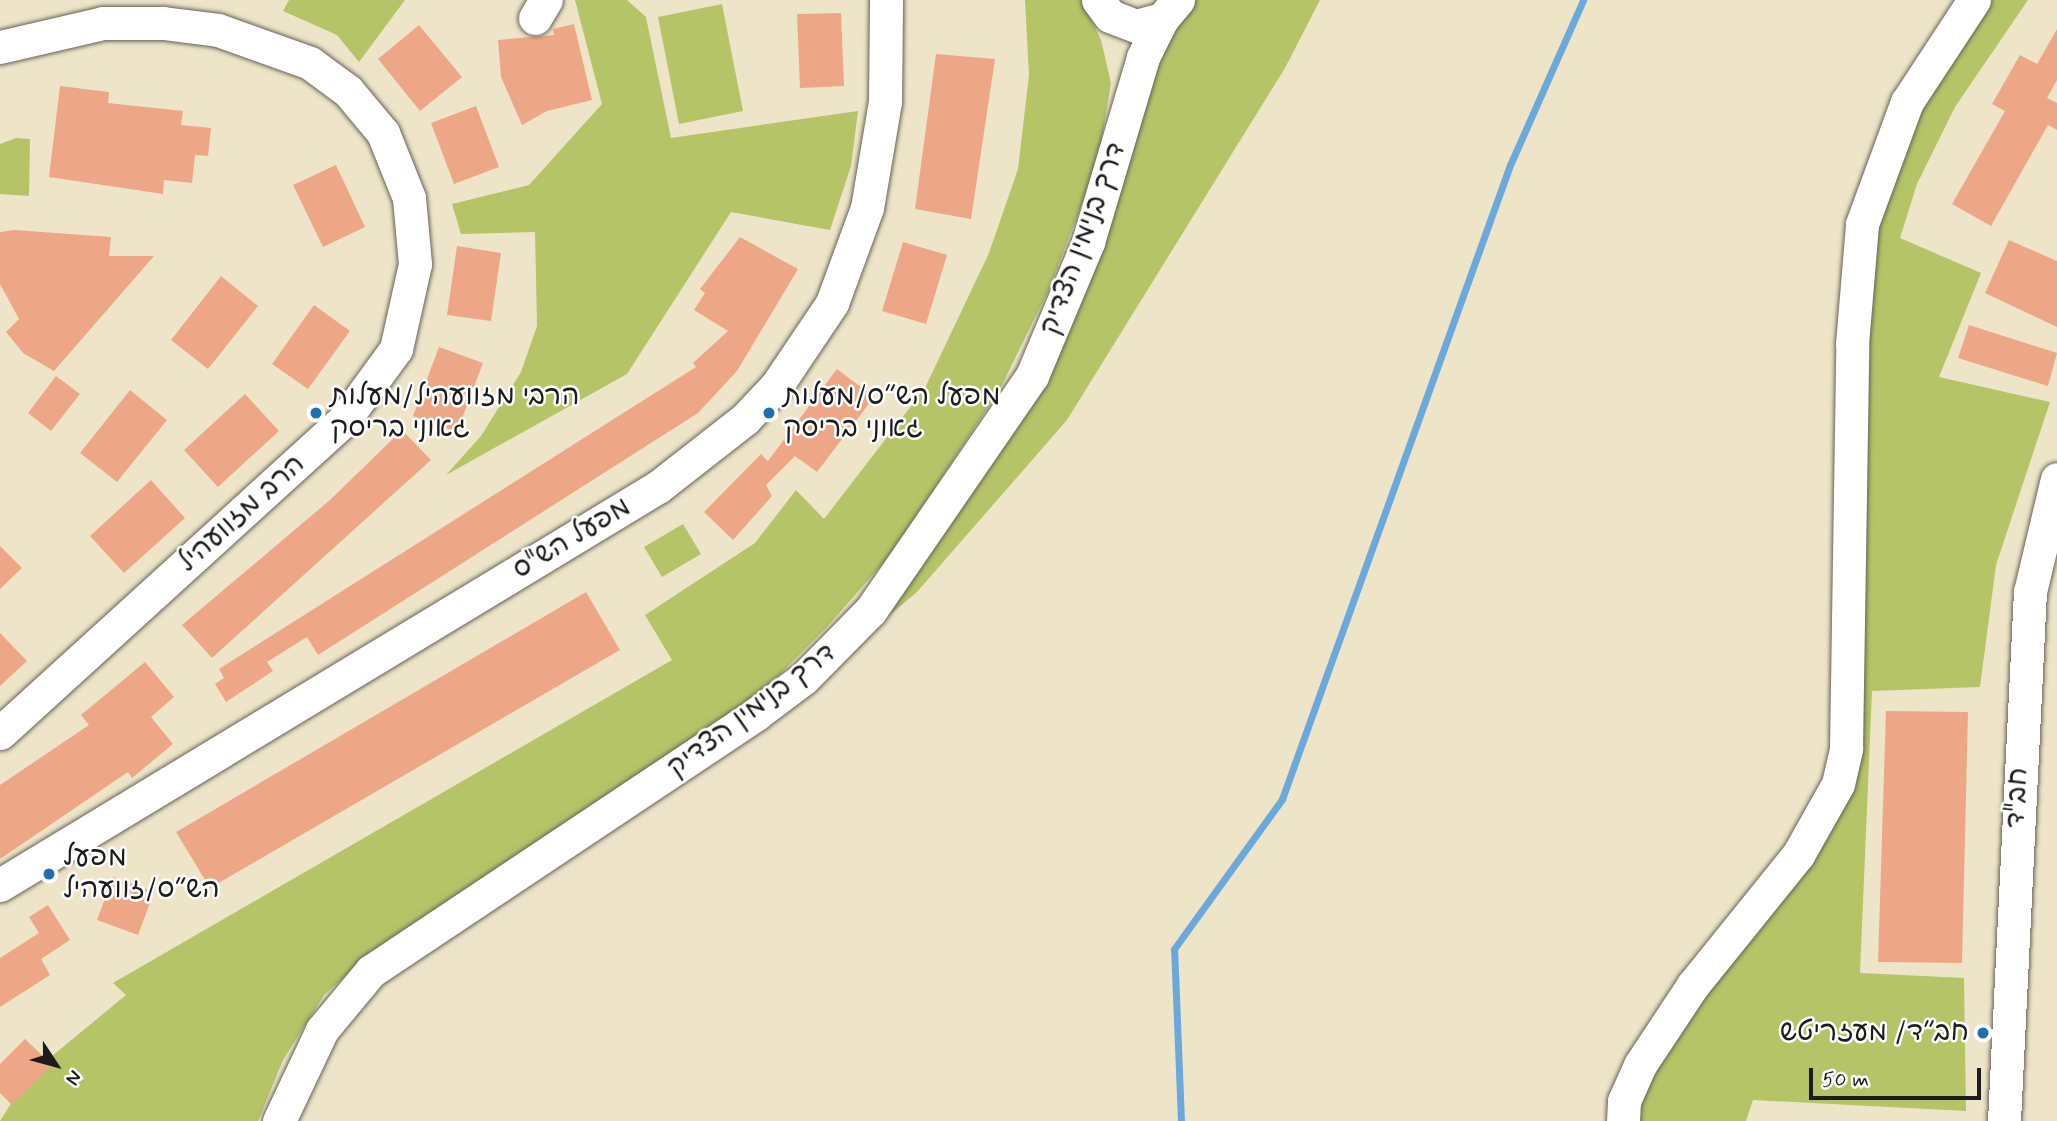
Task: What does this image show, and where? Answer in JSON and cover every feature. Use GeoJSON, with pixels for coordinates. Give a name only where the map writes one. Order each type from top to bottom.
{"type":"FeatureCollection","features":[{"type":"Feature","properties":{"kind":"street","name":"מפעל הש\"ס"},"geometry":{"type":"LineString","coordinates":[[0,885],[658,487],[745,419],[799,357],[832,303],[867,208],[885,102],[886,0]]}},
{"type":"Feature","properties":{"kind":"street"},"geometry":{"type":"LineString","coordinates":[[1623,1121],[1624,1101],[1640,1065],[1693,985],[1798,855],[1838,784],[1846,748],[1852,344],[1862,225],[1907,102],[1975,0]]}},
{"type":"Feature","properties":{"kind":"street"},"geometry":{"type":"LineString","coordinates":[[1104,8],[1136,26],[1170,9]]}},
{"type":"Feature","properties":{"kind":"street"},"geometry":{"type":"LineString","coordinates":[[1104,8],[1128,57],[1127,111]]}},
{"type":"Feature","properties":{"kind":"street"},"geometry":{"type":"LineString","coordinates":[[1127,111],[1170,9]]}},
{"type":"Feature","properties":{"kind":"street","name":"הרב מזוועהיל"},"geometry":{"type":"LineString","coordinates":[[0,47],[103,23],[163,23],[218,30],[310,63],[348,91],[383,134],[409,198],[415,264],[396,349],[344,420],[0,733]]}},
{"type":"Feature","properties":{"kind":"street","name":"דרך בנימין הצדיק"},"geometry":{"type":"LineString","coordinates":[[279,1121],[322,1030],[371,971],[756,714],[804,678],[863,618],[1032,376],[1088,242],[1127,111]]}},
{"type":"Feature","properties":{"kind":"street","name":"חב\"ד"},"geometry":{"type":"LineString","coordinates":[[2004,1121],[2030,592],[2057,479]]}},
{"type":"Feature","properties":{"kind":"green space"},"geometry":{"type":"Polygon","coordinates":[[[289,0],[405,0],[359,62],[337,35],[283,11],[289,0]]]}},
{"type":"Feature","properties":{"kind":"green space"},"geometry":{"type":"Polygon","coordinates":[[[575,0],[627,0],[646,17],[671,138],[858,111],[851,166],[830,230],[731,212],[627,374],[446,475],[481,436],[521,372],[537,326],[535,232],[461,234],[452,204],[529,185],[602,104],[575,0]]]}},
{"type":"Feature","properties":{"kind":"green space"},"geometry":{"type":"Polygon","coordinates":[[[1025,0],[1082,0],[1101,40],[1111,83],[1098,162],[1049,289],[1000,389],[891,554],[826,628],[764,690],[372,952],[324,995],[283,1060],[258,1121],[0,1121],[29,1075],[126,995],[113,983],[672,660],[645,615],[755,543],[796,490],[824,519],[925,388],[989,253],[1018,169],[1029,75],[1025,0]]]}},
{"type":"Feature","properties":{"kind":"green space"},"geometry":{"type":"Polygon","coordinates":[[[1193,0],[1320,0],[1285,68],[1067,420],[917,592],[879,624],[1004,446],[1174,29],[1193,0]]]}},
{"type":"Feature","properties":{"kind":"green space"},"geometry":{"type":"Polygon","coordinates":[[[1985,0],[2028,0],[1955,107],[1917,184],[1900,238],[1981,273],[1939,377],[2050,402],[1996,565],[1980,687],[1872,691],[1860,973],[1964,978],[1966,1111],[1753,1100],[1746,1121],[1636,1121],[1643,1080],[1833,807],[1866,286],[1882,196],[1914,111],[1985,0]]]}},
{"type":"Feature","properties":{"kind":"green space"},"geometry":{"type":"Polygon","coordinates":[[[722,4],[743,111],[679,124],[658,17],[722,4]]]}},
{"type":"Feature","properties":{"kind":"green space"},"geometry":{"type":"Polygon","coordinates":[[[16,138],[30,139],[29,196],[0,194],[0,144],[16,138]]]}},
{"type":"Feature","properties":{"kind":"green space"},"geometry":{"type":"Polygon","coordinates":[[[683,524],[701,554],[662,577],[644,547],[683,524]]]}},
{"type":"Feature","properties":{"kind":"building"},"geometry":{"type":"Polygon","coordinates":[[[841,13],[844,86],[800,88],[797,14],[841,13]]]}},
{"type":"Feature","properties":{"kind":"building"},"geometry":{"type":"Polygon","coordinates":[[[574,24],[592,100],[547,111],[522,125],[501,77],[498,40],[554,35],[553,29],[574,24]]]}},
{"type":"Feature","properties":{"kind":"building"},"geometry":{"type":"Polygon","coordinates":[[[419,25],[462,77],[420,111],[378,59],[419,25]]]}},
{"type":"Feature","properties":{"kind":"building"},"geometry":{"type":"Polygon","coordinates":[[[2057,29],[2057,80],[2047,98],[2057,103],[2057,130],[2048,125],[1991,226],[1952,204],[2005,111],[1992,104],[2020,55],[2037,64],[2057,29]]]}},
{"type":"Feature","properties":{"kind":"building"},"geometry":{"type":"Polygon","coordinates":[[[936,54],[995,59],[971,219],[915,209],[936,54]]]}},
{"type":"Feature","properties":{"kind":"building"},"geometry":{"type":"Polygon","coordinates":[[[60,86],[109,92],[108,103],[183,111],[181,125],[211,128],[208,156],[195,155],[192,183],[164,180],[163,194],[49,177],[60,86]]]}},
{"type":"Feature","properties":{"kind":"building"},"geometry":{"type":"Polygon","coordinates":[[[476,106],[499,167],[454,184],[431,123],[476,106]]]}},
{"type":"Feature","properties":{"kind":"building"},"geometry":{"type":"Polygon","coordinates":[[[336,165],[365,227],[323,247],[293,185],[336,165]]]}},
{"type":"Feature","properties":{"kind":"building"},"geometry":{"type":"Polygon","coordinates":[[[14,230],[111,237],[109,256],[154,256],[54,371],[23,353],[6,332],[19,319],[0,284],[0,232],[14,230]]]}},
{"type":"Feature","properties":{"kind":"building"},"geometry":{"type":"Polygon","coordinates":[[[740,237],[798,269],[737,371],[698,413],[318,655],[307,637],[267,662],[273,671],[226,702],[215,684],[224,678],[219,669],[696,367],[693,363],[728,331],[694,310],[705,293],[700,289],[740,237]]]}},
{"type":"Feature","properties":{"kind":"building"},"geometry":{"type":"Polygon","coordinates":[[[2009,240],[2057,261],[2057,327],[1985,293],[2009,240]]]}},
{"type":"Feature","properties":{"kind":"building"},"geometry":{"type":"Polygon","coordinates":[[[903,242],[947,255],[926,324],[882,311],[903,242]]]}},
{"type":"Feature","properties":{"kind":"building"},"geometry":{"type":"Polygon","coordinates":[[[457,246],[501,253],[491,321],[447,315],[457,246]]]}},
{"type":"Feature","properties":{"kind":"building"},"geometry":{"type":"Polygon","coordinates":[[[221,276],[258,306],[208,369],[171,340],[221,276]]]}},
{"type":"Feature","properties":{"kind":"building"},"geometry":{"type":"Polygon","coordinates":[[[314,305],[350,331],[308,389],[272,364],[314,305]]]}},
{"type":"Feature","properties":{"kind":"building"},"geometry":{"type":"Polygon","coordinates":[[[1969,325],[2057,353],[2048,386],[1958,358],[1969,325]]]}},
{"type":"Feature","properties":{"kind":"building"},"geometry":{"type":"Polygon","coordinates":[[[439,347],[483,363],[457,432],[413,416],[439,347]]]}},
{"type":"Feature","properties":{"kind":"building"},"geometry":{"type":"Polygon","coordinates":[[[837,369],[874,397],[817,472],[795,456],[766,485],[772,496],[733,540],[704,512],[761,454],[768,461],[837,369]]]}},
{"type":"Feature","properties":{"kind":"building"},"geometry":{"type":"Polygon","coordinates":[[[56,376],[80,394],[51,431],[28,413],[56,376]]]}},
{"type":"Feature","properties":{"kind":"building"},"geometry":{"type":"Polygon","coordinates":[[[130,390],[167,420],[117,482],[80,453],[130,390]]]}},
{"type":"Feature","properties":{"kind":"building"},"geometry":{"type":"Polygon","coordinates":[[[245,394],[279,431],[218,487],[184,450],[245,394]]]}},
{"type":"Feature","properties":{"kind":"building"},"geometry":{"type":"Polygon","coordinates":[[[402,430],[431,460],[212,658],[182,625],[330,500],[402,430]]]}},
{"type":"Feature","properties":{"kind":"building"},"geometry":{"type":"Polygon","coordinates":[[[151,480],[185,518],[124,573],[90,536],[151,480]]]}},
{"type":"Feature","properties":{"kind":"building"},"geometry":{"type":"Polygon","coordinates":[[[0,546],[22,568],[0,589],[0,546]]]}},
{"type":"Feature","properties":{"kind":"building"},"geometry":{"type":"Polygon","coordinates":[[[586,592],[620,650],[210,888],[176,832],[586,592]]]}},
{"type":"Feature","properties":{"kind":"building"},"geometry":{"type":"Polygon","coordinates":[[[0,633],[27,661],[0,686],[0,633]]]}},
{"type":"Feature","properties":{"kind":"building"},"geometry":{"type":"Polygon","coordinates":[[[145,662],[174,697],[151,717],[173,744],[132,778],[128,772],[0,859],[0,785],[89,725],[81,715],[145,662]]]}},
{"type":"Feature","properties":{"kind":"building"},"geometry":{"type":"Polygon","coordinates":[[[1886,711],[1968,712],[1962,963],[1878,962],[1886,711]]]}},
{"type":"Feature","properties":{"kind":"building"},"geometry":{"type":"Polygon","coordinates":[[[113,877],[154,892],[138,935],[97,920],[113,877]]]}},
{"type":"Feature","properties":{"kind":"building"},"geometry":{"type":"Polygon","coordinates":[[[48,905],[70,940],[41,959],[50,975],[0,1007],[0,958],[39,933],[29,917],[48,905]]]}},
{"type":"Feature","properties":{"kind":"building"},"geometry":{"type":"Polygon","coordinates":[[[25,1039],[52,1065],[12,1105],[0,1093],[0,1064],[25,1039]]]}},
{"type":"Feature","properties":{"kind":"waterway"},"geometry":{"type":"LineString","coordinates":[[1181,1121],[1174,949],[1282,799],[1510,165],[1583,0]]}},
{"type":"Feature","properties":{"kind":"place","name":"הרבי מזוועהיל/מעלות גאוני בריסק"},"geometry":{"type":"Point","coordinates":[316,413]}},
{"type":"Feature","properties":{"kind":"place","name":"מפעל הש״ס/מעלות גאוני בריסק"},"geometry":{"type":"Point","coordinates":[769,413]}},
{"type":"Feature","properties":{"kind":"place","name":"מפעל הש״ס/זוועהיל"},"geometry":{"type":"Point","coordinates":[49,874]}},
{"type":"Feature","properties":{"kind":"place","name":"חב״ד/ מעזריטש"},"geometry":{"type":"Point","coordinates":[1983,1033]}}]}
